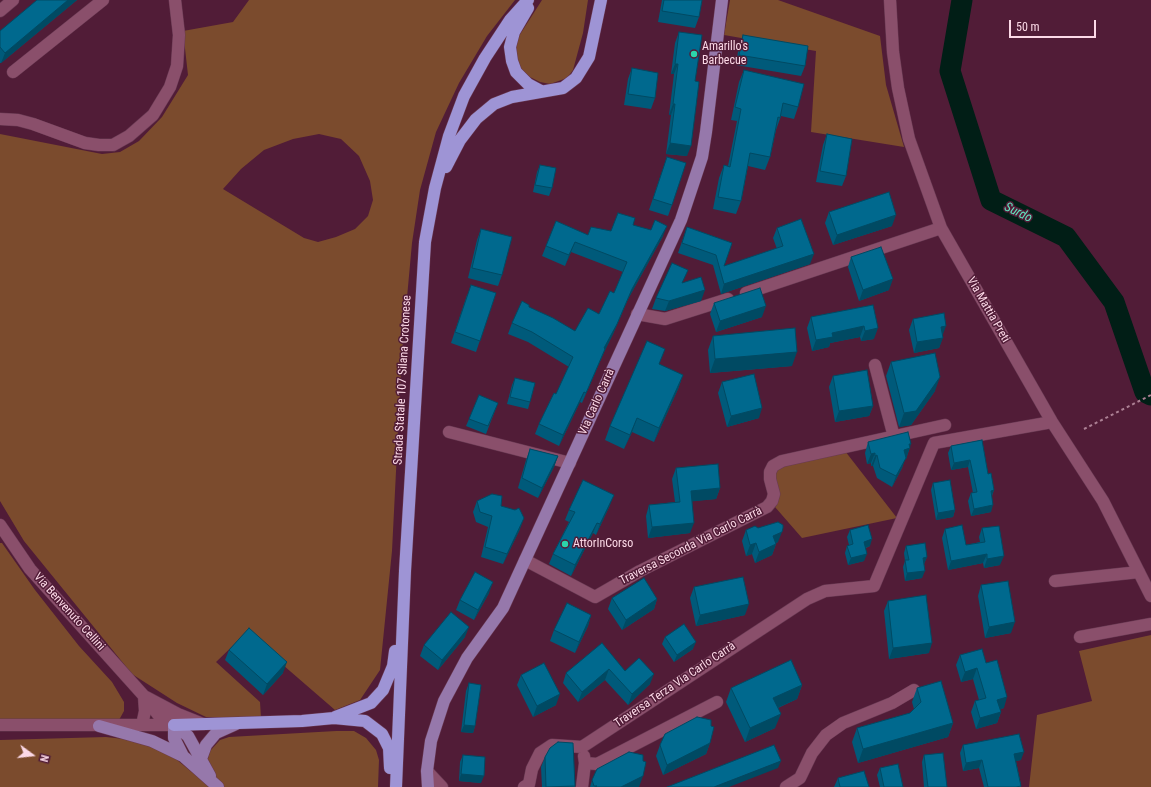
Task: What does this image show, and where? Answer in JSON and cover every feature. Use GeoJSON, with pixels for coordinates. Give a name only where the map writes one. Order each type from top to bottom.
{"type":"FeatureCollection","features":[{"type":"Feature","properties":{"kind":"highway","name":"Strada Statale 107 Silana Crotonese"},"geometry":{"type":"LineString","coordinates":[[396,787],[405,571],[425,242],[435,188],[449,136],[464,96],[485,58],[510,20],[528,0]]}},
{"type":"Feature","properties":{"kind":"highway"},"geometry":{"type":"LineString","coordinates":[[532,0],[514,32],[510,47],[512,61],[516,72],[528,84],[541,91]]}},
{"type":"Feature","properties":{"kind":"highway"},"geometry":{"type":"LineString","coordinates":[[435,188],[460,140],[476,119],[494,104],[512,97],[563,88],[576,78],[589,57],[601,0]]}},
{"type":"Feature","properties":{"kind":"highway"},"geometry":{"type":"LineString","coordinates":[[334,718],[371,703],[383,690],[393,666],[405,571]]}},
{"type":"Feature","properties":{"kind":"highway"},"geometry":{"type":"LineString","coordinates":[[174,725],[236,724],[334,718],[365,721],[382,734],[389,748],[392,787]]}},
{"type":"Feature","properties":{"kind":"main road","name":"Via Carlo Carrà"},"geometry":{"type":"LineString","coordinates":[[428,787],[427,771],[431,741],[450,687],[467,658],[502,608],[681,220],[702,157],[711,100],[722,0]]}},
{"type":"Feature","properties":{"kind":"main road"},"geometry":{"type":"LineString","coordinates":[[201,759],[206,745],[216,733],[236,724]]}},
{"type":"Feature","properties":{"kind":"main road"},"geometry":{"type":"LineString","coordinates":[[174,725],[174,738],[183,756]]}},
{"type":"Feature","properties":{"kind":"main road"},"geometry":{"type":"LineString","coordinates":[[174,725],[188,736],[216,785]]}},
{"type":"Feature","properties":{"kind":"main road"},"geometry":{"type":"LineString","coordinates":[[99,726],[152,741],[183,756],[216,785]]}},
{"type":"Feature","properties":{"kind":"street"},"geometry":{"type":"LineString","coordinates":[[0,11],[13,0]]}},
{"type":"Feature","properties":{"kind":"street"},"geometry":{"type":"LineString","coordinates":[[13,72],[103,0]]}},
{"type":"Feature","properties":{"kind":"street"},"geometry":{"type":"LineString","coordinates":[[0,120],[18,120],[34,124],[85,143],[99,145],[113,145],[129,136],[154,115],[170,87],[178,66],[179,36],[175,0]]}},
{"type":"Feature","properties":{"kind":"street","name":"Via Mattia Preti"},"geometry":{"type":"LineString","coordinates":[[890,0],[893,52],[898,88],[909,139],[941,228],[1052,422],[1103,501],[1151,596]]}},
{"type":"Feature","properties":{"kind":"street"},"geometry":{"type":"LineString","coordinates":[[637,314],[664,319],[686,314],[941,228]]}},
{"type":"Feature","properties":{"kind":"street"},"geometry":{"type":"LineString","coordinates":[[875,365],[894,437]]}},
{"type":"Feature","properties":{"kind":"street","name":"Traversa Terza Via Carlo Carrà"},"geometry":{"type":"LineString","coordinates":[[582,747],[778,616],[813,596],[825,591],[841,588],[874,586],[934,443],[1052,422]]}},
{"type":"Feature","properties":{"kind":"street","name":"Traversa Seconda Via Carlo Carrà"},"geometry":{"type":"LineString","coordinates":[[525,560],[595,597],[640,571],[767,507],[772,501],[774,494],[770,479],[770,472],[773,466],[782,461],[945,425]]}},
{"type":"Feature","properties":{"kind":"street"},"geometry":{"type":"LineString","coordinates":[[449,432],[570,463]]}},
{"type":"Feature","properties":{"kind":"street","name":"Via Benvenuto Cellini"},"geometry":{"type":"LineString","coordinates":[[1,527],[30,569],[144,696],[167,716],[174,725]]}},
{"type":"Feature","properties":{"kind":"street"},"geometry":{"type":"LineString","coordinates":[[1055,581],[1139,572]]}},
{"type":"Feature","properties":{"kind":"street"},"geometry":{"type":"LineString","coordinates":[[1080,637],[1151,624]]}},
{"type":"Feature","properties":{"kind":"street"},"geometry":{"type":"LineString","coordinates":[[786,787],[800,778],[812,753],[826,735],[843,723],[892,703],[914,690]]}},
{"type":"Feature","properties":{"kind":"street"},"geometry":{"type":"LineString","coordinates":[[142,725],[145,711],[144,696]]}},
{"type":"Feature","properties":{"kind":"street","name":"Via Benvenuto Cellini"},"geometry":{"type":"LineString","coordinates":[[144,696],[178,714],[204,724]]}},
{"type":"Feature","properties":{"kind":"street"},"geometry":{"type":"LineString","coordinates":[[585,763],[597,764],[717,702]]}},
{"type":"Feature","properties":{"kind":"street"},"geometry":{"type":"LineString","coordinates":[[0,725],[174,725]]}},
{"type":"Feature","properties":{"kind":"street"},"geometry":{"type":"LineString","coordinates":[[524,787],[529,784],[532,769],[540,752],[552,745],[582,747],[585,763],[582,787]]}},
{"type":"Feature","properties":{"kind":"street"},"geometry":{"type":"LineString","coordinates":[[427,771],[442,787],[453,787]]}},
{"type":"Feature","properties":{"kind":"path"},"geometry":{"type":"LineString","coordinates":[[1084,429],[1151,395]]}},
{"type":"Feature","properties":{"kind":"shaded area"},"geometry":{"type":"Polygon","coordinates":[[[249,0],[515,0],[487,36],[459,83],[436,132],[420,190],[412,243],[402,352],[392,551],[380,670],[360,700],[335,710],[246,633],[216,662],[260,702],[261,718],[206,717],[177,703],[132,674],[24,541],[0,501],[0,134],[102,154],[120,152],[139,141],[162,117],[188,75],[183,31],[233,22],[249,0]],[[319,134],[293,139],[264,150],[241,169],[223,189],[304,238],[318,242],[336,237],[355,229],[368,216],[373,200],[370,181],[359,156],[341,139],[319,134]]]}},
{"type":"Feature","properties":{"kind":"shaded area"},"geometry":{"type":"Polygon","coordinates":[[[542,0],[588,0],[583,33],[573,70],[567,78],[550,84],[540,82],[530,77],[521,69],[513,52],[519,36],[542,0]]]}},
{"type":"Feature","properties":{"kind":"shaded area"},"geometry":{"type":"Polygon","coordinates":[[[730,0],[778,0],[880,36],[886,85],[904,147],[811,132],[816,51],[724,35],[730,0]]]}},
{"type":"Feature","properties":{"kind":"shaded area"},"geometry":{"type":"Polygon","coordinates":[[[845,451],[897,518],[802,538],[775,507],[777,502],[773,470],[845,451]]]}},
{"type":"Feature","properties":{"kind":"shaded area"},"geometry":{"type":"Polygon","coordinates":[[[0,543],[2,543],[35,590],[79,646],[112,682],[124,702],[124,711],[119,720],[0,720],[0,543]]]}},
{"type":"Feature","properties":{"kind":"shaded area"},"geometry":{"type":"Polygon","coordinates":[[[1151,635],[1151,787],[1029,787],[1037,715],[1092,701],[1079,651],[1151,635]]]}},
{"type":"Feature","properties":{"kind":"shaded area"},"geometry":{"type":"Polygon","coordinates":[[[354,731],[366,738],[376,750],[379,760],[378,787],[224,787],[218,782],[207,762],[210,751],[220,740],[229,737],[354,731]]]}},
{"type":"Feature","properties":{"kind":"shaded area"},"geometry":{"type":"Polygon","coordinates":[[[106,737],[142,741],[171,755],[210,787],[0,787],[0,740],[106,737]]]}},
{"type":"Feature","properties":{"kind":"building"},"geometry":{"type":"Polygon","coordinates":[[[37,0],[68,0],[5,53],[0,47],[0,31],[37,0]]]}},
{"type":"Feature","properties":{"kind":"building"},"geometry":{"type":"Polygon","coordinates":[[[664,0],[702,0],[699,17],[662,11],[664,0]]]}},
{"type":"Feature","properties":{"kind":"building"},"geometry":{"type":"Polygon","coordinates":[[[679,32],[702,35],[695,81],[699,82],[691,146],[670,143],[675,104],[673,104],[678,64],[675,64],[679,32]]]}},
{"type":"Feature","properties":{"kind":"building"},"geometry":{"type":"Polygon","coordinates":[[[743,35],[808,46],[805,66],[739,55],[743,35]]]}},
{"type":"Feature","properties":{"kind":"building"},"geometry":{"type":"Polygon","coordinates":[[[632,68],[658,73],[655,98],[628,94],[632,68]]]}},
{"type":"Feature","properties":{"kind":"building"},"geometry":{"type":"Polygon","coordinates":[[[744,70],[804,84],[798,107],[783,103],[780,118],[778,117],[770,157],[750,153],[741,201],[718,197],[724,165],[730,167],[741,109],[735,107],[744,70]]]}},
{"type":"Feature","properties":{"kind":"building"},"geometry":{"type":"Polygon","coordinates":[[[827,134],[852,139],[846,176],[820,171],[827,134]]]}},
{"type":"Feature","properties":{"kind":"building"},"geometry":{"type":"Polygon","coordinates":[[[667,157],[686,163],[672,205],[653,199],[667,157]]]}},
{"type":"Feature","properties":{"kind":"building"},"geometry":{"type":"Polygon","coordinates":[[[540,165],[556,168],[552,188],[535,185],[540,165]]]}},
{"type":"Feature","properties":{"kind":"building"},"geometry":{"type":"Polygon","coordinates":[[[889,192],[896,215],[837,235],[829,212],[889,192]]]}},
{"type":"Feature","properties":{"kind":"building"},"geometry":{"type":"Polygon","coordinates":[[[618,213],[635,218],[633,225],[651,230],[655,220],[667,226],[632,289],[617,324],[604,348],[605,349],[586,393],[584,392],[563,435],[539,424],[554,393],[556,394],[573,357],[532,332],[512,323],[522,301],[529,305],[529,307],[553,318],[575,331],[588,308],[599,314],[610,291],[614,293],[627,262],[575,242],[569,255],[546,246],[556,221],[588,235],[591,227],[611,231],[618,213]]]}},
{"type":"Feature","properties":{"kind":"building"},"geometry":{"type":"Polygon","coordinates":[[[801,219],[814,254],[724,284],[716,255],[682,243],[687,227],[732,243],[724,266],[783,246],[777,228],[801,219]]]}},
{"type":"Feature","properties":{"kind":"building"},"geometry":{"type":"Polygon","coordinates":[[[481,229],[512,237],[502,275],[472,268],[481,229]]]}},
{"type":"Feature","properties":{"kind":"building"},"geometry":{"type":"Polygon","coordinates":[[[881,247],[893,279],[863,290],[851,257],[881,247]]]}},
{"type":"Feature","properties":{"kind":"building"},"geometry":{"type":"Polygon","coordinates":[[[672,263],[688,270],[682,283],[701,277],[705,290],[669,301],[656,298],[672,263]]]}},
{"type":"Feature","properties":{"kind":"building"},"geometry":{"type":"Polygon","coordinates":[[[471,285],[496,293],[480,341],[455,332],[471,285]]]}},
{"type":"Feature","properties":{"kind":"building"},"geometry":{"type":"Polygon","coordinates":[[[760,288],[766,306],[720,321],[714,303],[760,288]]]}},
{"type":"Feature","properties":{"kind":"building"},"geometry":{"type":"Polygon","coordinates":[[[873,305],[878,328],[865,331],[864,326],[832,333],[833,337],[816,340],[811,317],[873,305]]]}},
{"type":"Feature","properties":{"kind":"building"},"geometry":{"type":"Polygon","coordinates":[[[944,313],[946,326],[941,327],[943,338],[917,342],[913,319],[944,313]]]}},
{"type":"Feature","properties":{"kind":"building"},"geometry":{"type":"Polygon","coordinates":[[[795,328],[797,352],[715,359],[713,336],[795,328]]]}},
{"type":"Feature","properties":{"kind":"building"},"geometry":{"type":"Polygon","coordinates":[[[647,341],[665,349],[659,364],[683,375],[659,428],[637,418],[630,435],[610,426],[647,341]]]}},
{"type":"Feature","properties":{"kind":"building"},"geometry":{"type":"Polygon","coordinates":[[[935,353],[940,377],[916,411],[904,413],[891,362],[935,353]]]}},
{"type":"Feature","properties":{"kind":"building"},"geometry":{"type":"Polygon","coordinates":[[[867,370],[873,406],[839,411],[833,376],[867,370]]]}},
{"type":"Feature","properties":{"kind":"building"},"geometry":{"type":"Polygon","coordinates":[[[754,374],[762,408],[731,416],[722,382],[754,374]]]}},
{"type":"Feature","properties":{"kind":"building"},"geometry":{"type":"Polygon","coordinates":[[[515,378],[535,383],[530,402],[510,397],[515,378]]]}},
{"type":"Feature","properties":{"kind":"building"},"geometry":{"type":"Polygon","coordinates":[[[479,395],[498,403],[488,426],[469,419],[479,395]]]}},
{"type":"Feature","properties":{"kind":"building"},"geometry":{"type":"Polygon","coordinates":[[[908,432],[911,444],[909,444],[910,448],[904,450],[906,458],[896,476],[880,468],[877,455],[875,456],[875,453],[871,454],[868,442],[908,432]]]}},
{"type":"Feature","properties":{"kind":"building"},"geometry":{"type":"Polygon","coordinates":[[[982,440],[988,474],[991,473],[994,490],[991,491],[993,505],[974,509],[971,493],[977,492],[970,460],[954,463],[951,446],[982,440]]]}},
{"type":"Feature","properties":{"kind":"building"},"geometry":{"type":"Polygon","coordinates":[[[530,449],[558,456],[542,488],[522,478],[530,449]]]}},
{"type":"Feature","properties":{"kind":"building"},"geometry":{"type":"Polygon","coordinates":[[[718,464],[720,488],[691,491],[694,523],[652,527],[649,505],[680,502],[676,468],[718,464]]]}},
{"type":"Feature","properties":{"kind":"building"},"geometry":{"type":"Polygon","coordinates":[[[583,480],[614,495],[600,524],[597,523],[575,565],[553,554],[575,512],[569,510],[583,480]]]}},
{"type":"Feature","properties":{"kind":"building"},"geometry":{"type":"Polygon","coordinates":[[[950,480],[955,510],[938,513],[933,483],[950,480]]]}},
{"type":"Feature","properties":{"kind":"building"},"geometry":{"type":"Polygon","coordinates":[[[492,494],[502,496],[501,506],[515,510],[519,508],[524,518],[507,554],[485,547],[492,516],[480,512],[477,501],[492,494]]]}},
{"type":"Feature","properties":{"kind":"building"},"geometry":{"type":"Polygon","coordinates":[[[778,522],[783,525],[783,528],[782,532],[773,536],[776,544],[759,552],[756,543],[750,545],[746,530],[755,526],[758,528],[778,522]]]}},
{"type":"Feature","properties":{"kind":"building"},"geometry":{"type":"Polygon","coordinates":[[[868,525],[872,539],[864,542],[867,554],[851,558],[847,546],[853,544],[850,530],[868,525]]]}},
{"type":"Feature","properties":{"kind":"building"},"geometry":{"type":"Polygon","coordinates":[[[962,525],[966,545],[985,542],[982,528],[999,526],[1004,556],[987,559],[987,554],[951,561],[945,529],[962,525]]]}},
{"type":"Feature","properties":{"kind":"building"},"geometry":{"type":"Polygon","coordinates":[[[925,543],[927,557],[923,558],[925,571],[907,573],[905,560],[909,560],[906,546],[925,543]]]}},
{"type":"Feature","properties":{"kind":"building"},"geometry":{"type":"Polygon","coordinates":[[[475,572],[493,582],[478,610],[460,600],[475,572]]]}},
{"type":"Feature","properties":{"kind":"building"},"geometry":{"type":"Polygon","coordinates":[[[743,577],[749,604],[700,615],[694,587],[743,577]]]}},
{"type":"Feature","properties":{"kind":"building"},"geometry":{"type":"Polygon","coordinates":[[[644,578],[657,599],[626,620],[612,598],[644,578]]]}},
{"type":"Feature","properties":{"kind":"building"},"geometry":{"type":"Polygon","coordinates":[[[1008,581],[1015,622],[989,627],[981,585],[1008,581]]]}},
{"type":"Feature","properties":{"kind":"building"},"geometry":{"type":"Polygon","coordinates":[[[926,595],[932,643],[893,648],[888,601],[926,595]]]}},
{"type":"Feature","properties":{"kind":"building"},"geometry":{"type":"Polygon","coordinates":[[[567,603],[591,615],[579,642],[554,630],[567,603]]]}},
{"type":"Feature","properties":{"kind":"building"},"geometry":{"type":"Polygon","coordinates":[[[451,612],[469,627],[442,660],[424,645],[451,612]]]}},
{"type":"Feature","properties":{"kind":"building"},"geometry":{"type":"Polygon","coordinates":[[[684,624],[696,642],[677,655],[665,637],[684,624]]]}},
{"type":"Feature","properties":{"kind":"building"},"geometry":{"type":"Polygon","coordinates":[[[249,628],[287,662],[267,684],[229,650],[249,628]]]}},
{"type":"Feature","properties":{"kind":"building"},"geometry":{"type":"Polygon","coordinates":[[[602,643],[625,671],[639,658],[654,674],[632,694],[609,669],[582,692],[566,673],[602,643]]]}},
{"type":"Feature","properties":{"kind":"building"},"geometry":{"type":"Polygon","coordinates":[[[982,649],[986,663],[997,660],[1007,697],[997,700],[1001,712],[980,718],[975,701],[986,698],[977,668],[965,672],[960,655],[982,649]]]}},
{"type":"Feature","properties":{"kind":"building"},"geometry":{"type":"Polygon","coordinates":[[[791,660],[802,685],[773,698],[781,714],[750,728],[731,688],[791,660]]]}},
{"type":"Feature","properties":{"kind":"building"},"geometry":{"type":"Polygon","coordinates":[[[544,663],[560,694],[537,706],[521,675],[544,663]]]}},
{"type":"Feature","properties":{"kind":"building"},"geometry":{"type":"Polygon","coordinates":[[[941,681],[953,723],[863,749],[857,728],[910,713],[921,702],[917,688],[941,681]]]}},
{"type":"Feature","properties":{"kind":"building"},"geometry":{"type":"Polygon","coordinates":[[[469,683],[481,685],[475,726],[464,725],[469,683]]]}},
{"type":"Feature","properties":{"kind":"building"},"geometry":{"type":"Polygon","coordinates":[[[697,717],[711,720],[711,726],[714,727],[710,743],[667,765],[660,745],[665,734],[697,717]]]}},
{"type":"Feature","properties":{"kind":"building"},"geometry":{"type":"Polygon","coordinates":[[[1019,734],[1024,752],[1014,754],[1021,786],[988,787],[982,760],[966,763],[963,745],[1019,734]]]}},
{"type":"Feature","properties":{"kind":"building"},"geometry":{"type":"Polygon","coordinates":[[[558,742],[573,743],[575,786],[546,787],[545,757],[550,748],[558,742]]]}},
{"type":"Feature","properties":{"kind":"building"},"geometry":{"type":"Polygon","coordinates":[[[774,745],[781,761],[714,787],[667,787],[774,745]]]}},
{"type":"Feature","properties":{"kind":"building"},"geometry":{"type":"Polygon","coordinates":[[[629,752],[643,755],[643,761],[646,762],[643,776],[621,787],[594,786],[592,780],[597,769],[629,752]]]}},
{"type":"Feature","properties":{"kind":"building"},"geometry":{"type":"Polygon","coordinates":[[[943,753],[947,787],[928,787],[924,755],[943,753]]]}},
{"type":"Feature","properties":{"kind":"building"},"geometry":{"type":"Polygon","coordinates":[[[463,755],[485,757],[484,776],[461,774],[463,755]]]}},
{"type":"Feature","properties":{"kind":"building"},"geometry":{"type":"Polygon","coordinates":[[[898,764],[903,787],[884,787],[880,768],[898,764]]]}},
{"type":"Feature","properties":{"kind":"building"},"geometry":{"type":"Polygon","coordinates":[[[864,771],[869,787],[840,787],[838,778],[864,771]]]}},
{"type":"Feature","properties":{"kind":"waterway","name":"Surdo"},"geometry":{"type":"LineString","coordinates":[[962,0],[950,71],[991,200],[1066,237],[1114,302],[1145,392],[1151,395]]}},
{"type":"Feature","properties":{"kind":"place","name":"Amarillo's Barbecue"},"geometry":{"type":"Point","coordinates":[694,54]}},
{"type":"Feature","properties":{"kind":"place","name":"AttorInCorso"},"geometry":{"type":"Point","coordinates":[565,544]}}]}
